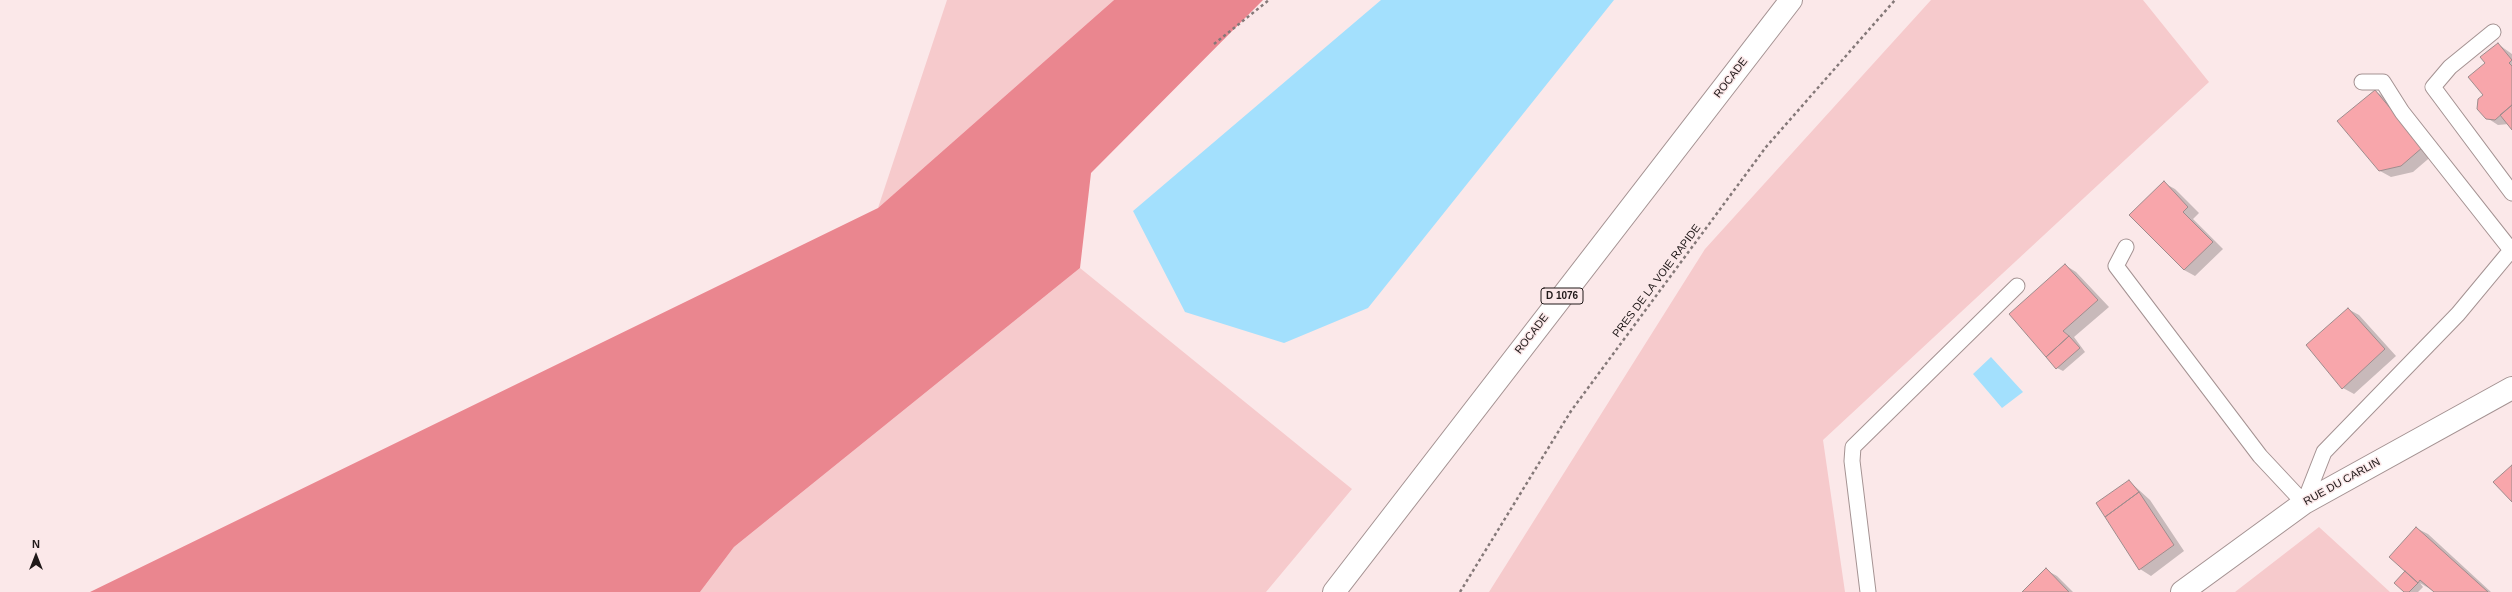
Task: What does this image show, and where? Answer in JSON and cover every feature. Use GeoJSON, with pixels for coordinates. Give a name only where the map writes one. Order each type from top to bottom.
{"type":"FeatureCollection","features":[{"type":"Feature","properties":{"kind":"main road","name":"ROCADE"},"geometry":{"type":"LineString","coordinates":[[1334,592],[1791,0]]}},
{"type":"Feature","properties":{"kind":"main road","name":"RUE DU CARLIN"},"geometry":{"type":"LineString","coordinates":[[2182,592],[2304,503],[2512,388]]}},
{"type":"Feature","properties":{"kind":"lane"},"geometry":{"type":"LineString","coordinates":[[2493,32],[2450,67],[2433,87],[2512,193]]}},
{"type":"Feature","properties":{"kind":"lane"},"geometry":{"type":"LineString","coordinates":[[2126,247],[2116,266],[2260,456],[2304,503],[2324,452],[2458,314],[2512,249],[2402,112],[2383,82],[2362,82]]}},
{"type":"Feature","properties":{"kind":"lane"},"geometry":{"type":"LineString","coordinates":[[1868,592],[1852,461],[1853,446],[2017,286]]}},
{"type":"Feature","properties":{"kind":"path"},"geometry":{"type":"LineString","coordinates":[[1214,44],[1269,0]]}},
{"type":"Feature","properties":{"kind":"path","name":"PRES DE LA VOIE RAPIDE"},"geometry":{"type":"LineString","coordinates":[[1460,592],[1571,411],[1766,147],[1895,0]]}},
{"type":"Feature","properties":{"kind":"shaded area"},"geometry":{"type":"Polygon","coordinates":[[[947,0],[1114,0],[878,208],[947,0]]]}},
{"type":"Feature","properties":{"kind":"shaded area"},"geometry":{"type":"Polygon","coordinates":[[[1114,0],[1263,0],[1091,173],[1080,268],[734,547],[700,592],[90,592],[878,208],[1114,0]]]}},
{"type":"Feature","properties":{"kind":"shaded area"},"geometry":{"type":"Polygon","coordinates":[[[1931,0],[2143,0],[2209,82],[1823,440],[1845,592],[1489,592],[1705,249],[1931,0]]]}},
{"type":"Feature","properties":{"kind":"shaded area"},"geometry":{"type":"Polygon","coordinates":[[[1080,268],[1352,489],[1266,592],[700,592],[734,547],[1080,268]]]}},
{"type":"Feature","properties":{"kind":"shaded area"},"geometry":{"type":"Polygon","coordinates":[[[2319,527],[2390,592],[2235,592],[2319,527]]]}},
{"type":"Feature","properties":{"kind":"water"},"geometry":{"type":"Polygon","coordinates":[[[1381,0],[1614,0],[1368,308],[1284,343],[1185,312],[1133,211],[1381,0]]]}},
{"type":"Feature","properties":{"kind":"water"},"geometry":{"type":"Polygon","coordinates":[[[1991,357],[2023,392],[2002,408],[1973,374],[1991,357]]]}},
{"type":"Feature","properties":{"kind":"building"},"geometry":{"type":"Polygon","coordinates":[[[2498,43],[2512,60],[2509,63],[2512,66],[2512,105],[2495,120],[2486,119],[2477,109],[2478,99],[2483,95],[2468,77],[2485,63],[2480,57],[2498,43]]]}},
{"type":"Feature","properties":{"kind":"building"},"geometry":{"type":"Polygon","coordinates":[[[2375,90],[2423,147],[2401,166],[2379,171],[2337,121],[2375,90]]]}},
{"type":"Feature","properties":{"kind":"building"},"geometry":{"type":"Polygon","coordinates":[[[2512,105],[2512,130],[2500,115],[2512,105]]]}},
{"type":"Feature","properties":{"kind":"building"},"geometry":{"type":"Polygon","coordinates":[[[2164,181],[2188,207],[2183,212],[2213,242],[2184,270],[2129,215],[2164,181]]]}},
{"type":"Feature","properties":{"kind":"building"},"geometry":{"type":"Polygon","coordinates":[[[2065,264],[2098,300],[2063,331],[2069,336],[2046,357],[2009,314],[2065,264]]]}},
{"type":"Feature","properties":{"kind":"building"},"geometry":{"type":"Polygon","coordinates":[[[2348,308],[2385,349],[2342,389],[2306,345],[2348,308]]]}},
{"type":"Feature","properties":{"kind":"building"},"geometry":{"type":"Polygon","coordinates":[[[2069,336],[2080,348],[2056,369],[2046,357],[2069,336]]]}},
{"type":"Feature","properties":{"kind":"building"},"geometry":{"type":"Polygon","coordinates":[[[2512,465],[2512,502],[2493,482],[2512,465]]]}},
{"type":"Feature","properties":{"kind":"building"},"geometry":{"type":"Polygon","coordinates":[[[2129,480],[2139,492],[2105,517],[2096,503],[2129,480]]]}},
{"type":"Feature","properties":{"kind":"building"},"geometry":{"type":"Polygon","coordinates":[[[2139,492],[2174,545],[2139,570],[2105,517],[2139,492]]]}},
{"type":"Feature","properties":{"kind":"building"},"geometry":{"type":"Polygon","coordinates":[[[2416,527],[2488,592],[2434,592],[2420,580],[2418,583],[2389,557],[2416,527]]]}},
{"type":"Feature","properties":{"kind":"building"},"geometry":{"type":"Polygon","coordinates":[[[2046,568],[2069,592],[2022,592],[2046,568]]]}},
{"type":"Feature","properties":{"kind":"building"},"geometry":{"type":"Polygon","coordinates":[[[2405,571],[2418,583],[2409,592],[2404,592],[2394,583],[2405,571]]]}}]}
